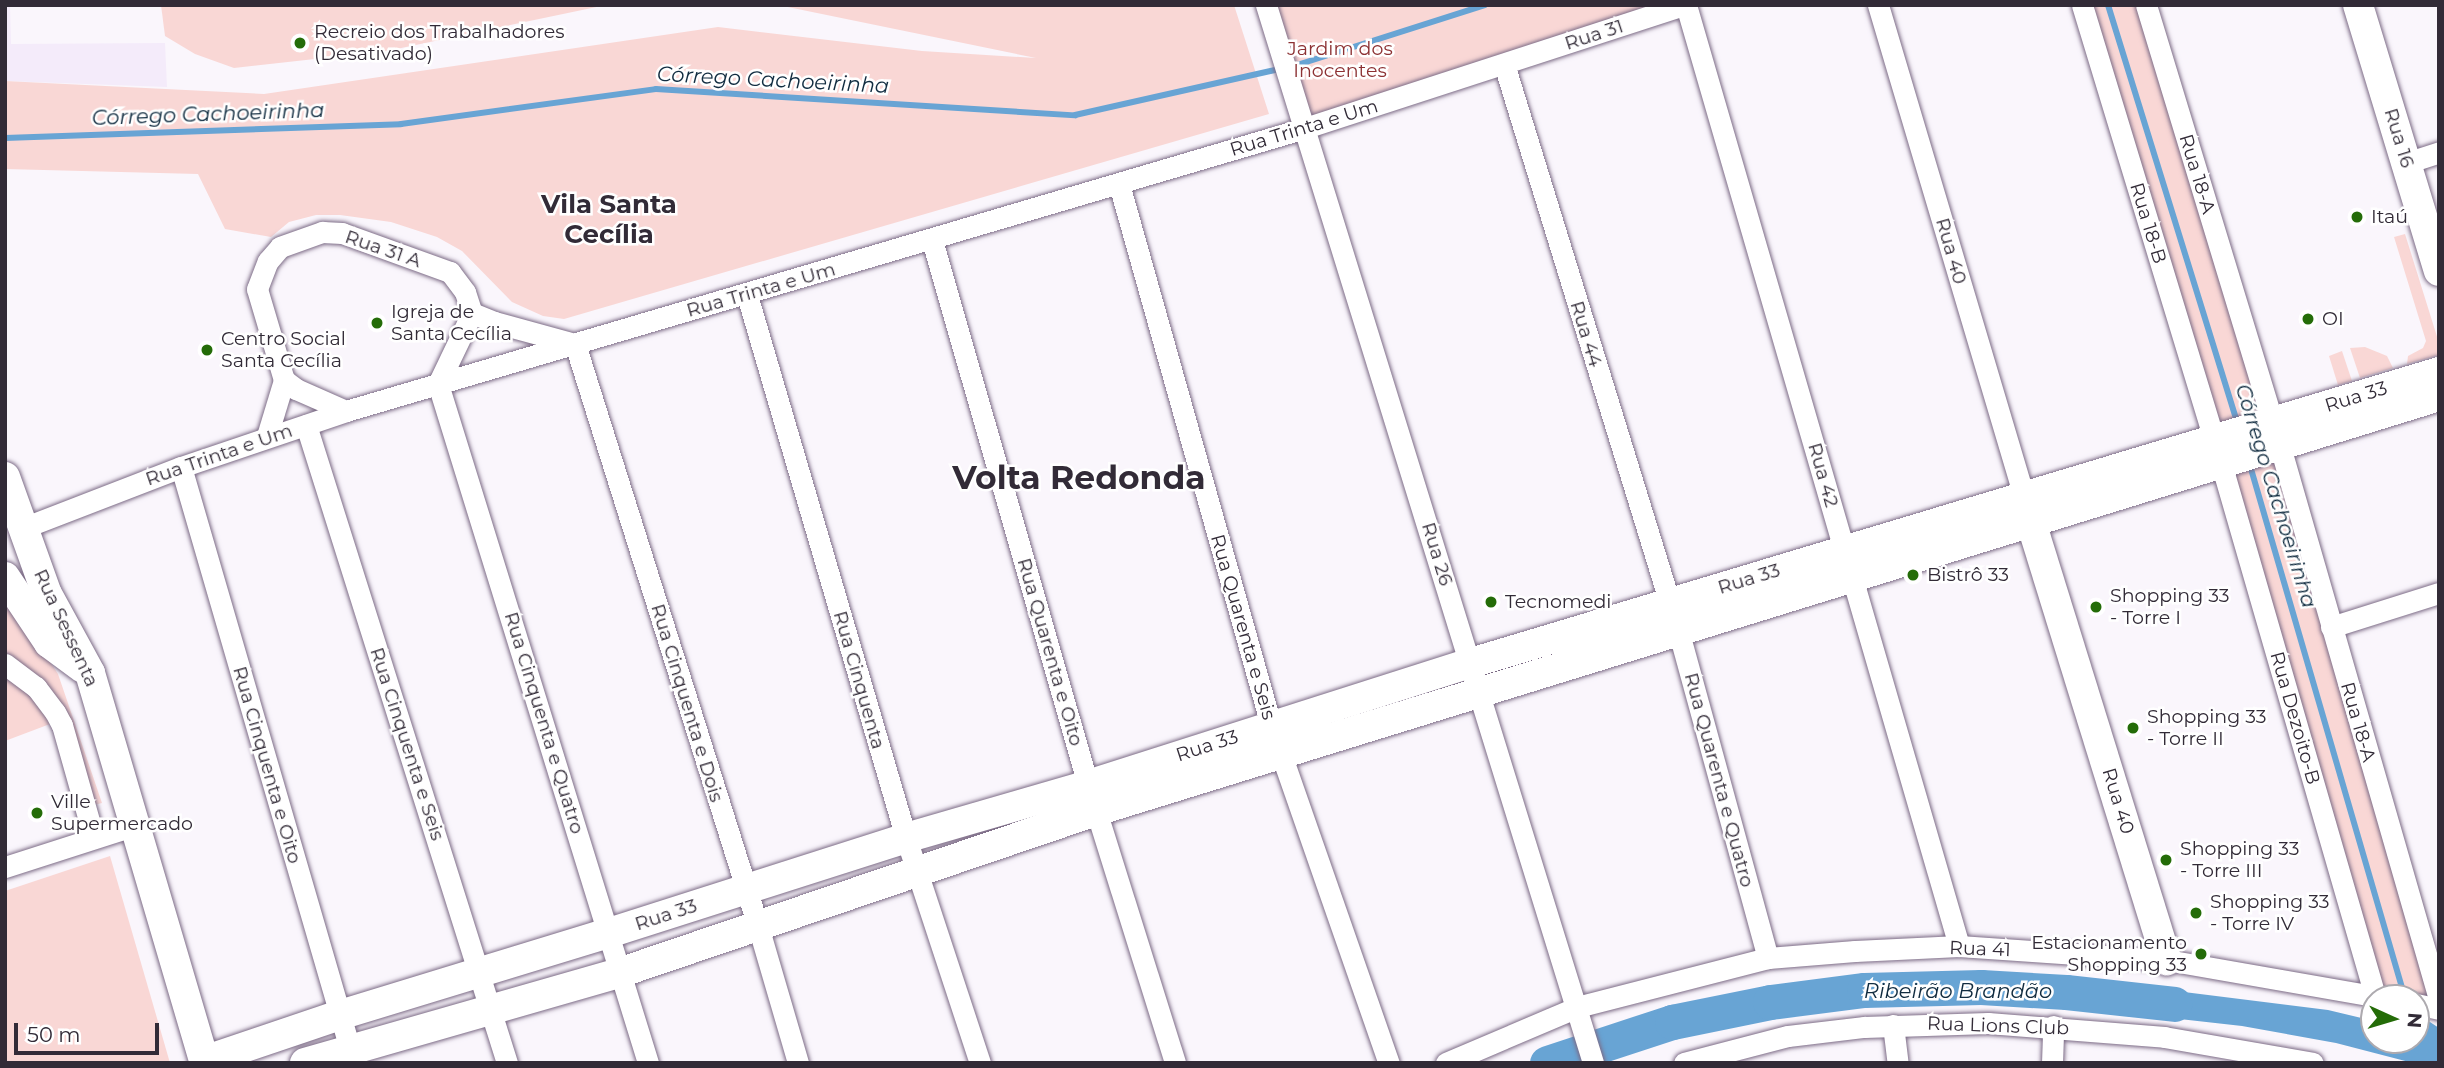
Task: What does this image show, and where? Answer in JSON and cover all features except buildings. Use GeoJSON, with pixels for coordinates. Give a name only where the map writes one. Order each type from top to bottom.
{"type":"FeatureCollection","features":[{"type":"Feature","properties":{"kind":"street","name":"Rua 26"},"geometry":{"type":"LineString","coordinates":[[1266,5],[1593,1063]]}},
{"type":"Feature","properties":{"kind":"street","name":"Rua 31"},"geometry":{"type":"LineString","coordinates":[[1504,64],[1684,5]]}},
{"type":"Feature","properties":{"kind":"street","name":"Rua 42"},"geometry":{"type":"LineString","coordinates":[[1684,5],[1959,946]]}},
{"type":"Feature","properties":{"kind":"street","name":"Rua 40"},"geometry":{"type":"LineString","coordinates":[[1878,5],[2027,509],[2167,960]]}},
{"type":"Feature","properties":{"kind":"street","name":"Rua 18-B"},"geometry":{"type":"LineString","coordinates":[[2082,5],[2220,451]]}},
{"type":"Feature","properties":{"kind":"street","name":"Rua 18-A"},"geometry":{"type":"LineString","coordinates":[[2146,5],[2439,999]]}},
{"type":"Feature","properties":{"kind":"street","name":"Rua 16"},"geometry":{"type":"LineString","coordinates":[[2358,5],[2439,271]]}},
{"type":"Feature","properties":{"kind":"street","name":"Rua Trinta e Um"},"geometry":{"type":"LineString","coordinates":[[14,525],[346,411],[1119,184],[1504,64]]}},
{"type":"Feature","properties":{"kind":"street","name":"Rua 44"},"geometry":{"type":"LineString","coordinates":[[1504,64],[1668,603]]}},
{"type":"Feature","properties":{"kind":"street"},"geometry":{"type":"LineString","coordinates":[[2406,163],[2439,152]]}},
{"type":"Feature","properties":{"kind":"street","name":"Rua Quarenta e Seis"},"geometry":{"type":"LineString","coordinates":[[1119,184],[1271,725],[1389,1063]]}},
{"type":"Feature","properties":{"kind":"street","name":"Rua 31 A"},"geometry":{"type":"LineString","coordinates":[[284,380],[257,289],[268,261],[280,247],[297,239],[322,232],[342,233],[450,272],[459,280],[472,313]]}},
{"type":"Feature","properties":{"kind":"street","name":"Rua Quarenta e Oito"},"geometry":{"type":"LineString","coordinates":[[932,240],[1092,798],[1175,1063]]}},
{"type":"Feature","properties":{"kind":"street","name":"Rua Cinquenta"},"geometry":{"type":"LineString","coordinates":[[747,295],[916,871],[980,1063]]}},
{"type":"Feature","properties":{"kind":"street"},"geometry":{"type":"LineString","coordinates":[[438,384],[472,313],[494,323],[575,344]]}},
{"type":"Feature","properties":{"kind":"street","name":"Rua Cinquenta e Dois"},"geometry":{"type":"LineString","coordinates":[[575,344],[758,926],[798,1063]]}},
{"type":"Feature","properties":{"kind":"street","name":"Rua 33"},"geometry":{"type":"LineString","coordinates":[[2273,435],[2439,372]]}},
{"type":"Feature","properties":{"kind":"street"},"geometry":{"type":"LineString","coordinates":[[267,436],[284,380],[296,389],[346,411]]}},
{"type":"Feature","properties":{"kind":"street","name":"Rua Cinquenta e Quatro"},"geometry":{"type":"LineString","coordinates":[[438,384],[648,1063]]}},
{"type":"Feature","properties":{"kind":"street","name":"Rua 33"},"geometry":{"type":"LineString","coordinates":[[305,1063],[351,1056],[490,1010],[619,973],[916,871],[1271,725],[1845,550],[2027,509],[2273,435],[2439,396]]}},
{"type":"Feature","properties":{"kind":"street","name":"Rua Cinquenta e Seis"},"geometry":{"type":"LineString","coordinates":[[306,425],[507,1063]]}},
{"type":"Feature","properties":{"kind":"street","name":"Rua Dezoito-B"},"geometry":{"type":"LineString","coordinates":[[2220,451],[2377,984]]}},
{"type":"Feature","properties":{"kind":"street","name":"Rua Cinquenta e Oito"},"geometry":{"type":"LineString","coordinates":[[181,467],[351,1056]]}},
{"type":"Feature","properties":{"kind":"street","name":"Rua Sessenta"},"geometry":{"type":"LineString","coordinates":[[5,477],[14,525],[47,594],[90,673],[133,826],[205,1062]]}},
{"type":"Feature","properties":{"kind":"street","name":"Rua 33"},"geometry":{"type":"LineString","coordinates":[[205,1062],[340,1015],[906,838],[1280,754],[1480,694],[1851,580],[2027,509]]}},
{"type":"Feature","properties":{"kind":"street"},"geometry":{"type":"LineString","coordinates":[[5,577],[49,643],[90,673]]}},
{"type":"Feature","properties":{"kind":"street"},"geometry":{"type":"LineString","coordinates":[[2331,627],[2439,593]]}},
{"type":"Feature","properties":{"kind":"street","name":"Rua Quarenta e Quatro"},"geometry":{"type":"LineString","coordinates":[[1668,603],[1679,633],[1768,957]]}},
{"type":"Feature","properties":{"kind":"street"},"geometry":{"type":"LineString","coordinates":[[5,664],[36,687],[55,712],[94,838]]}},
{"type":"Feature","properties":{"kind":"street"},"geometry":{"type":"LineString","coordinates":[[5,867],[133,826]]}},
{"type":"Feature","properties":{"kind":"street","name":"Rua 41"},"geometry":{"type":"LineString","coordinates":[[1446,1063],[1577,1007],[1768,957],[1959,946],[2167,960],[2360,993]]}},
{"type":"Feature","properties":{"kind":"street","name":"Rua Lions Club"},"geometry":{"type":"LineString","coordinates":[[1684,1063],[1788,1036],[1893,1025],[1988,1023],[2053,1026],[2164,1037],[2313,1063]]}},
{"type":"Feature","properties":{"kind":"street"},"geometry":{"type":"LineString","coordinates":[[1893,1025],[1898,1063]]}},
{"type":"Feature","properties":{"kind":"street"},"geometry":{"type":"LineString","coordinates":[[2052,1063],[2053,1026]]}},
{"type":"Feature","properties":{"kind":"shaded area"},"geometry":{"type":"Polygon","coordinates":[[[5,5],[10,5],[11,44],[165,43],[167,87],[5,81],[5,5]]]}},
{"type":"Feature","properties":{"kind":"green space","name":"Recreio dos Trabalhadores (Desativado)"},"geometry":{"type":"Polygon","coordinates":[[[161,5],[606,5],[387,51],[234,68],[195,54],[165,36],[161,5]]]}},
{"type":"Feature","properties":{"kind":"green space"},"geometry":{"type":"Polygon","coordinates":[[[778,5],[1234,5],[1269,114],[564,319],[543,316],[512,302],[462,251],[437,237],[391,222],[340,215],[316,215],[289,222],[271,237],[225,229],[198,174],[5,169],[5,81],[264,94],[718,27],[922,51],[1036,58],[778,5]]]}},
{"type":"Feature","properties":{"kind":"green space","name":"Jardim dos Inocentes"},"geometry":{"type":"Polygon","coordinates":[[[1266,5],[1683,5],[1305,128],[1266,5]]]}},
{"type":"Feature","properties":{"kind":"green space"},"geometry":{"type":"Polygon","coordinates":[[[2082,5],[2146,5],[2273,422],[2213,441],[2082,5]]]}},
{"type":"Feature","properties":{"kind":"green space"},"geometry":{"type":"Polygon","coordinates":[[[2405,234],[2439,343],[2439,355],[2407,364],[2408,356],[2423,348],[2426,341],[2394,237],[2405,234]]]}},
{"type":"Feature","properties":{"kind":"green space"},"geometry":{"type":"Polygon","coordinates":[[[2365,347],[2387,356],[2393,368],[2360,378],[2350,348],[2365,347]]]}},
{"type":"Feature","properties":{"kind":"green space"},"geometry":{"type":"Polygon","coordinates":[[[2342,351],[2352,381],[2338,385],[2329,356],[2342,351]]]}},
{"type":"Feature","properties":{"kind":"green space"},"geometry":{"type":"Polygon","coordinates":[[[2280,446],[2439,999],[2430,999],[2430,984],[2382,984],[2220,464],[2280,446]]]}},
{"type":"Feature","properties":{"kind":"green space"},"geometry":{"type":"Polygon","coordinates":[[[5,592],[58,674],[102,803],[94,805],[24,666],[5,652],[5,592]]]}},
{"type":"Feature","properties":{"kind":"green space"},"geometry":{"type":"Polygon","coordinates":[[[5,675],[40,704],[50,724],[5,741],[5,675]]]}},
{"type":"Feature","properties":{"kind":"green space"},"geometry":{"type":"Polygon","coordinates":[[[110,856],[170,1063],[5,1063],[5,891],[110,856]]]}},
{"type":"Feature","properties":{"kind":"water"},"geometry":{"type":"Polygon","coordinates":[[[2128,985],[2328,1010],[2360,1018],[2360,1049],[2242,1026],[2126,1013],[2128,985]]]}},
{"type":"Feature","properties":{"kind":"water"},"geometry":{"type":"Polygon","coordinates":[[[2430,1022],[2439,1028],[2439,1062],[2413,1063],[2378,1054],[2430,1054],[2430,1022]]]}},
{"type":"Feature","properties":{"kind":"waterway","name":"Córrego Cachoeirinha"},"geometry":{"type":"LineString","coordinates":[[5,138],[401,124],[656,89],[1075,115],[1297,65],[1485,5]]}},
{"type":"Feature","properties":{"kind":"waterway","name":"Córrego Cachoeirinha"},"geometry":{"type":"LineString","coordinates":[[2108,5],[2238,425]]}},
{"type":"Feature","properties":{"kind":"waterway","name":"Córrego Cachoeirinha"},"geometry":{"type":"LineString","coordinates":[[2249,462],[2401,984]]}},
{"type":"Feature","properties":{"kind":"waterway","name":"Ribeirão Brandão"},"geometry":{"type":"LineString","coordinates":[[1547,1063],[1672,1022],[1770,1002],[1864,990],[1981,987],[2066,992],[2174,1004]]}},
{"type":"Feature","properties":{"kind":"place","name":"Recreio dos Trabalhadores (Desativado)"},"geometry":{"type":"Point","coordinates":[300,43]}},
{"type":"Feature","properties":{"kind":"place","name":"Itaú"},"geometry":{"type":"Point","coordinates":[2357,217]}},
{"type":"Feature","properties":{"kind":"place","name":"OI"},"geometry":{"type":"Point","coordinates":[2308,319]}},
{"type":"Feature","properties":{"kind":"place","name":"Igreja de Santa Cecília"},"geometry":{"type":"Point","coordinates":[377,323]}},
{"type":"Feature","properties":{"kind":"place","name":"Centro Social Santa Cecília"},"geometry":{"type":"Point","coordinates":[207,350]}},
{"type":"Feature","properties":{"kind":"place","name":"Bistrô 33"},"geometry":{"type":"Point","coordinates":[1913,575]}},
{"type":"Feature","properties":{"kind":"place","name":"Tecnomedi"},"geometry":{"type":"Point","coordinates":[1491,602]}},
{"type":"Feature","properties":{"kind":"place","name":"Shopping 33 - Torre I"},"geometry":{"type":"Point","coordinates":[2096,607]}},
{"type":"Feature","properties":{"kind":"place","name":"Shopping 33 - Torre II"},"geometry":{"type":"Point","coordinates":[2133,728]}},
{"type":"Feature","properties":{"kind":"place","name":"Ville Supermercado"},"geometry":{"type":"Point","coordinates":[37,813]}},
{"type":"Feature","properties":{"kind":"place","name":"Shopping 33 - Torre III"},"geometry":{"type":"Point","coordinates":[2166,860]}},
{"type":"Feature","properties":{"kind":"place","name":"Shopping 33 - Torre IV"},"geometry":{"type":"Point","coordinates":[2196,913]}},
{"type":"Feature","properties":{"kind":"place","name":"Estacionamento Shopping 33"},"geometry":{"type":"Point","coordinates":[2201,954]}},
{"type":"Feature","properties":{"kind":"district","name":"Vila Santa Cecília"},"geometry":{"type":"Point","coordinates":[609,220]}},
{"type":"Feature","properties":{"kind":"district","name":"Volta Redonda"},"geometry":{"type":"Point","coordinates":[1079,478]}}]}
